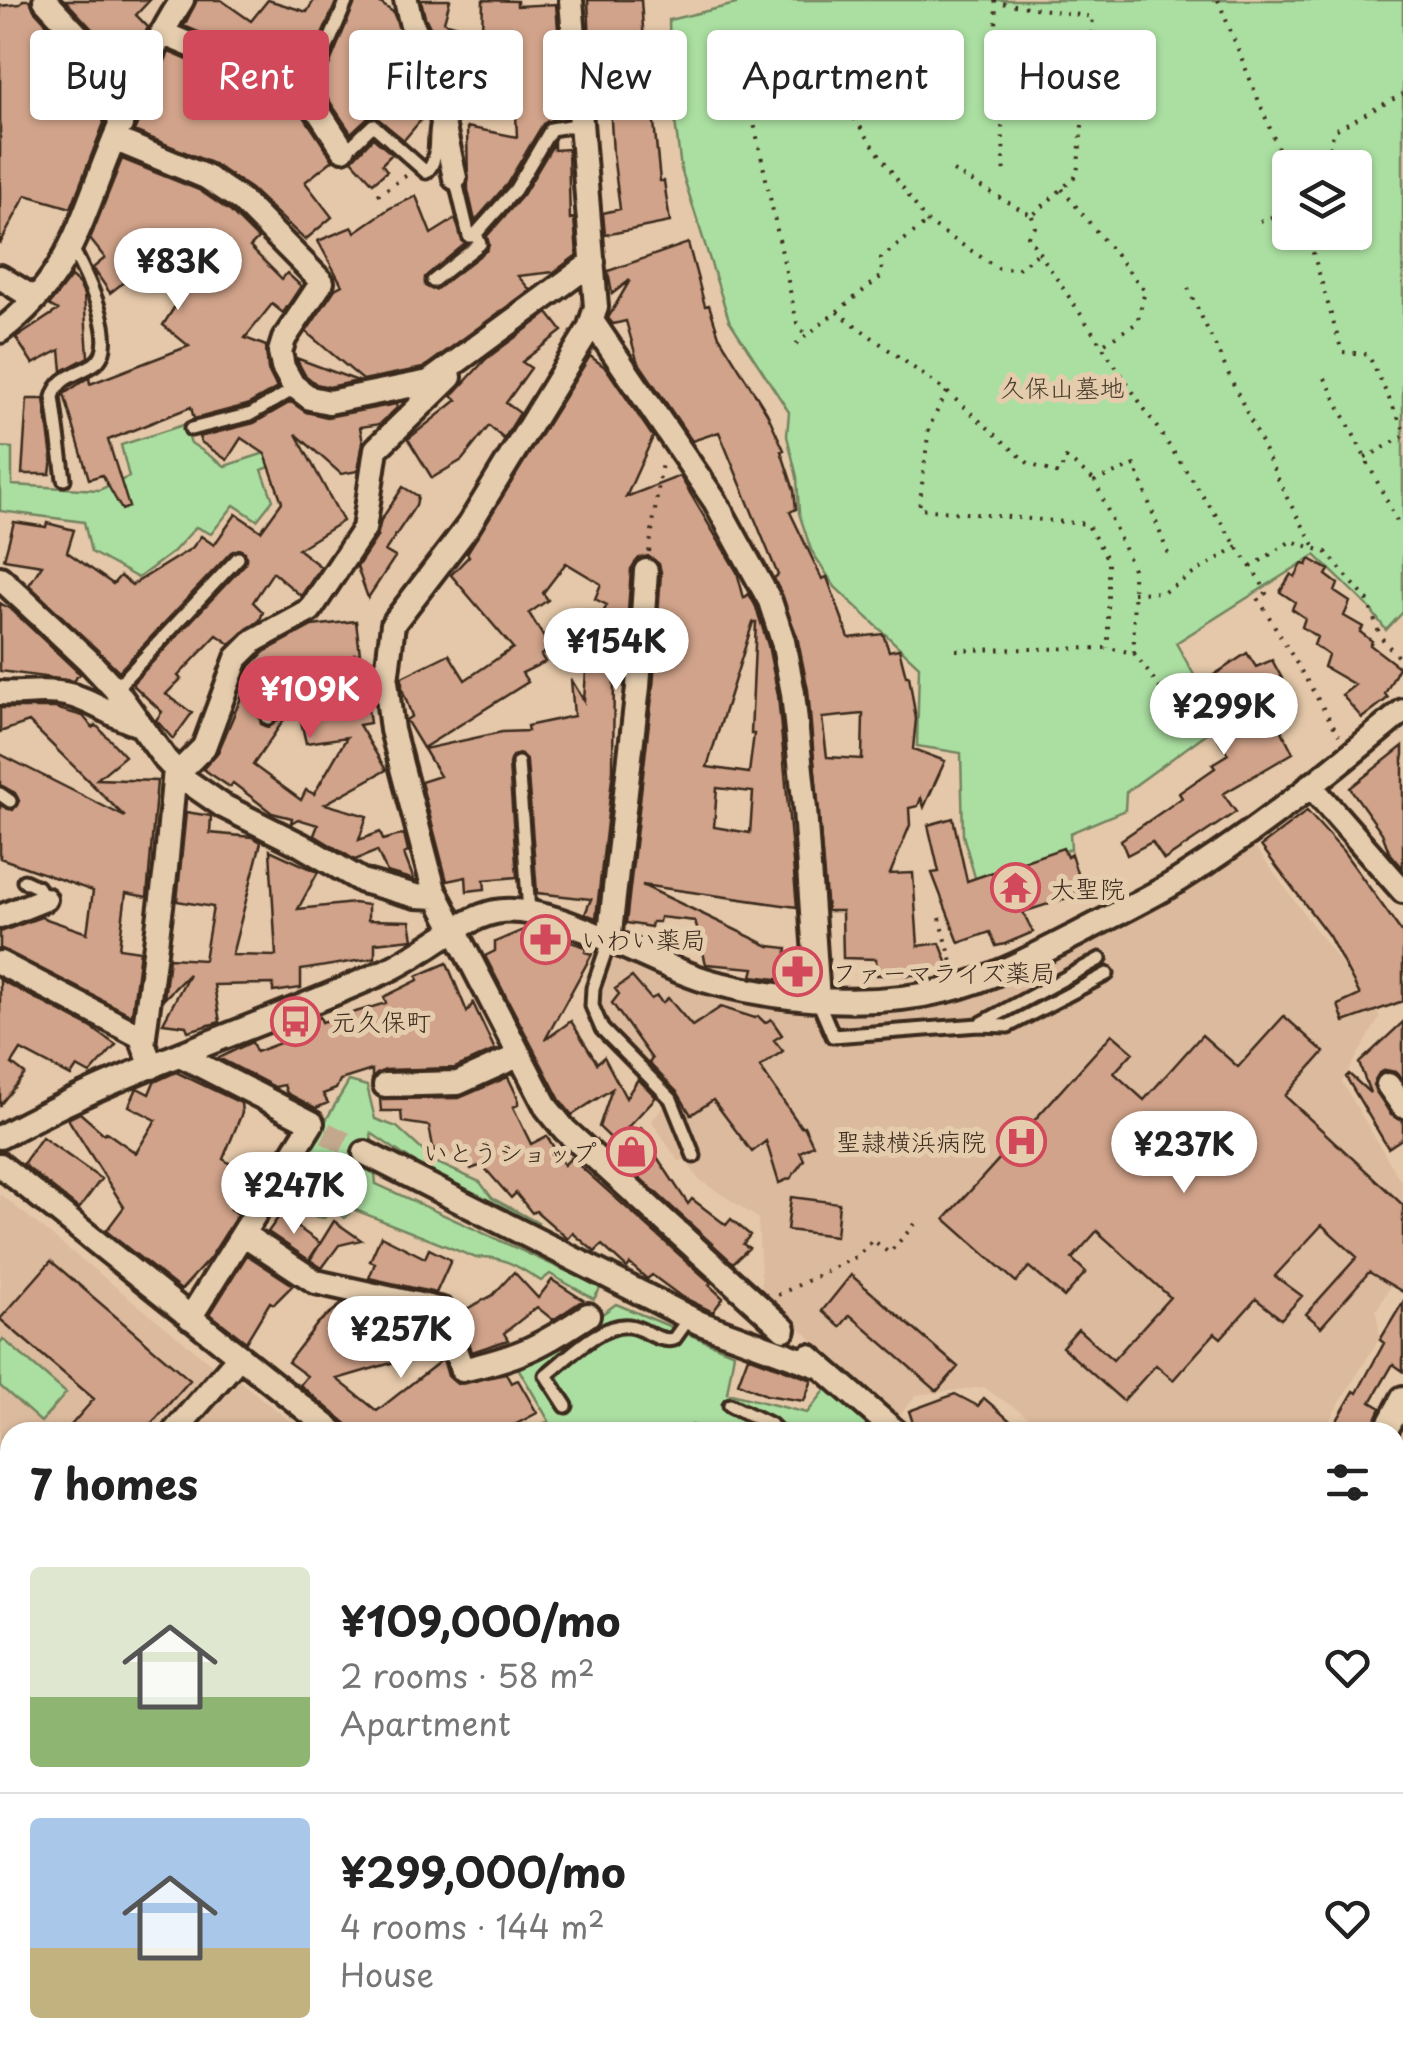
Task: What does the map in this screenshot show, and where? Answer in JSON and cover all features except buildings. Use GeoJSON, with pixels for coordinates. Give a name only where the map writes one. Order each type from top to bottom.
{"type":"FeatureCollection","features":[{"type":"Feature","properties":{"kind":"street"},"geometry":{"type":"LineString","coordinates":[[45,0],[82,38],[100,67],[118,132],[206,177],[241,200],[322,282],[284,339],[280,352],[283,368],[296,388],[310,398],[329,402],[429,382],[593,262]]}},
{"type":"Feature","properties":{"kind":"street"},"geometry":{"type":"LineString","coordinates":[[163,31],[182,0]]}},
{"type":"Feature","properties":{"kind":"street"},"geometry":{"type":"LineString","coordinates":[[572,0],[596,307],[592,321],[469,526],[394,624],[386,681],[392,730],[438,897],[547,1108],[565,1130],[781,1327],[818,1366],[884,1422]]}},
{"type":"Feature","properties":{"kind":"street"},"geometry":{"type":"LineString","coordinates":[[401,2],[415,30]]}},
{"type":"Feature","properties":{"kind":"street"},"geometry":{"type":"LineString","coordinates":[[0,331],[25,312],[72,248],[123,120]]}},
{"type":"Feature","properties":{"kind":"street"},"geometry":{"type":"LineString","coordinates":[[324,120],[343,149]]}},
{"type":"Feature","properties":{"kind":"street"},"geometry":{"type":"LineString","coordinates":[[442,120],[456,182]]}},
{"type":"Feature","properties":{"kind":"street"},"geometry":{"type":"LineString","coordinates":[[0,277],[35,300]]}},
{"type":"Feature","properties":{"kind":"street"},"geometry":{"type":"LineString","coordinates":[[592,321],[715,501],[770,601],[793,692],[818,1000]]}},
{"type":"Feature","properties":{"kind":"street"},"geometry":{"type":"LineString","coordinates":[[152,1067],[144,1038],[176,771],[204,747],[237,658],[256,640],[310,610],[364,530],[376,450],[443,386],[462,358]]}},
{"type":"Feature","properties":{"kind":"street"},"geometry":{"type":"LineString","coordinates":[[609,940],[638,687],[646,571]]}},
{"type":"Feature","properties":{"kind":"street"},"geometry":{"type":"LineString","coordinates":[[0,578],[88,660],[176,771],[224,806],[362,881],[416,896],[438,897]]}},
{"type":"Feature","properties":{"kind":"street"},"geometry":{"type":"LineString","coordinates":[[0,693],[69,694],[120,720],[140,725]]}},
{"type":"Feature","properties":{"kind":"street"},"geometry":{"type":"LineString","coordinates":[[0,1137],[42,1114],[402,964],[468,921],[496,911],[545,914],[699,980],[772,996],[818,1000],[906,996],[959,986],[1036,956],[1180,880],[1403,711]]}},
{"type":"Feature","properties":{"kind":"street"},"geometry":{"type":"LineString","coordinates":[[1310,785],[1403,891]]}},
{"type":"Feature","properties":{"kind":"street"},"geometry":{"type":"LineString","coordinates":[[0,916],[45,899]]}},
{"type":"Feature","properties":{"kind":"street"},"geometry":{"type":"LineString","coordinates":[[0,963],[144,1038]]}},
{"type":"Feature","properties":{"kind":"street"},"geometry":{"type":"LineString","coordinates":[[385,1084],[458,1083],[520,1055]]}},
{"type":"Feature","properties":{"kind":"street"},"geometry":{"type":"LineString","coordinates":[[182,1056],[312,1123],[190,1318]]}},
{"type":"Feature","properties":{"kind":"street"},"geometry":{"type":"LineString","coordinates":[[1388,1085],[1403,1106]]}},
{"type":"Feature","properties":{"kind":"street"},"geometry":{"type":"LineString","coordinates":[[364,1153],[618,1288],[818,1366]]}},
{"type":"Feature","properties":{"kind":"street"},"geometry":{"type":"LineString","coordinates":[[0,1165],[321,1422]]}},
{"type":"Feature","properties":{"kind":"street"},"geometry":{"type":"LineString","coordinates":[[243,1234],[316,1282],[442,1310],[462,1370],[508,1360],[542,1346],[588,1315]]}},
{"type":"Feature","properties":{"kind":"street"},"geometry":{"type":"LineString","coordinates":[[183,1422],[239,1357]]}},
{"type":"Feature","properties":{"kind":"street"},"geometry":{"type":"LineString","coordinates":[[1390,1422],[1403,1398]]}},
{"type":"Feature","properties":{"kind":"lane"},"geometry":{"type":"LineString","coordinates":[[329,44],[348,0]]}},
{"type":"Feature","properties":{"kind":"lane"},"geometry":{"type":"LineString","coordinates":[[343,149],[346,154],[373,125],[426,172],[431,168],[439,120]]}},
{"type":"Feature","properties":{"kind":"lane"},"geometry":{"type":"LineString","coordinates":[[456,182],[469,236],[476,234],[514,190],[551,129],[582,124]]}},
{"type":"Feature","properties":{"kind":"lane"},"geometry":{"type":"LineString","coordinates":[[432,281],[480,244],[476,234]]}},
{"type":"Feature","properties":{"kind":"lane"},"geometry":{"type":"LineString","coordinates":[[64,479],[53,397],[56,386],[98,362],[102,355],[102,318],[72,248]]}},
{"type":"Feature","properties":{"kind":"lane"},"geometry":{"type":"LineString","coordinates":[[191,428],[250,414],[296,388]]}},
{"type":"Feature","properties":{"kind":"lane"},"geometry":{"type":"LineString","coordinates":[[114,690],[238,558]]}},
{"type":"Feature","properties":{"kind":"lane"},"geometry":{"type":"LineString","coordinates":[[268,718],[303,688],[387,664]]}},
{"type":"Feature","properties":{"kind":"lane"},"geometry":{"type":"LineString","coordinates":[[518,763],[529,912]]}},
{"type":"Feature","properties":{"kind":"lane"},"geometry":{"type":"LineString","coordinates":[[24,881],[37,887],[45,899]]}},
{"type":"Feature","properties":{"kind":"lane"},"geometry":{"type":"LineString","coordinates":[[609,940],[593,988],[592,1006],[602,1029],[671,1098],[694,1156]]}},
{"type":"Feature","properties":{"kind":"lane"},"geometry":{"type":"LineString","coordinates":[[978,1024],[1100,959]]}},
{"type":"Feature","properties":{"kind":"lane"},"geometry":{"type":"LineString","coordinates":[[818,1000],[833,1036],[978,1024],[1008,1026],[1107,974]]}},
{"type":"Feature","properties":{"kind":"lane"},"geometry":{"type":"LineString","coordinates":[[566,1406],[546,1375],[584,1346],[608,1330],[628,1326],[666,1341],[674,1339],[689,1318]]}},
{"type":"Feature","properties":{"kind":"lane"},"geometry":{"type":"LineString","coordinates":[[730,1405],[765,1422]]}},
{"type":"Feature","properties":{"kind":"path"},"geometry":{"type":"LineString","coordinates":[[1218,0],[1279,150]]}},
{"type":"Feature","properties":{"kind":"path"},"geometry":{"type":"LineString","coordinates":[[1005,177],[994,1],[1093,17],[1078,176],[1032,216]]}},
{"type":"Feature","properties":{"kind":"path"},"geometry":{"type":"LineString","coordinates":[[1331,150],[1334,130],[1403,94]]}},
{"type":"Feature","properties":{"kind":"path"},"geometry":{"type":"LineString","coordinates":[[754,120],[797,323],[806,336]]}},
{"type":"Feature","properties":{"kind":"path"},"geometry":{"type":"LineString","coordinates":[[855,120],[927,222],[998,268],[1018,270],[1040,252]]}},
{"type":"Feature","properties":{"kind":"path"},"geometry":{"type":"LineString","coordinates":[[378,195],[420,168]]}},
{"type":"Feature","properties":{"kind":"path"},"geometry":{"type":"LineString","coordinates":[[953,171],[1032,216],[1035,227],[1028,236],[1252,567],[1266,592],[1258,598],[1350,754]]}},
{"type":"Feature","properties":{"kind":"path"},"geometry":{"type":"LineString","coordinates":[[1062,189],[1144,291],[1137,322],[1104,344]]}},
{"type":"Feature","properties":{"kind":"path"},"geometry":{"type":"LineString","coordinates":[[1260,221],[1272,217]]}},
{"type":"Feature","properties":{"kind":"path"},"geometry":{"type":"LineString","coordinates":[[796,344],[882,276],[881,258],[927,222]]}},
{"type":"Feature","properties":{"kind":"path"},"geometry":{"type":"LineString","coordinates":[[1312,250],[1342,352],[1368,354],[1403,428]]}},
{"type":"Feature","properties":{"kind":"path"},"geometry":{"type":"LineString","coordinates":[[1188,288],[1288,500],[1314,545]]}},
{"type":"Feature","properties":{"kind":"path"},"geometry":{"type":"LineString","coordinates":[[837,312],[947,392],[1030,464],[1059,474],[1066,458],[1095,482],[1133,569],[1134,652],[1178,714]]}},
{"type":"Feature","properties":{"kind":"path"},"geometry":{"type":"LineString","coordinates":[[1326,378],[1397,521]]}},
{"type":"Feature","properties":{"kind":"path"},"geometry":{"type":"LineString","coordinates":[[947,392],[929,427],[919,509],[1086,524],[1108,560],[1108,648]]}},
{"type":"Feature","properties":{"kind":"path"},"geometry":{"type":"LineString","coordinates":[[646,571],[667,433]]}},
{"type":"Feature","properties":{"kind":"path"},"geometry":{"type":"LineString","coordinates":[[1364,458],[1403,437]]}},
{"type":"Feature","properties":{"kind":"path"},"geometry":{"type":"LineString","coordinates":[[1095,482],[1135,465],[1168,554]]}},
{"type":"Feature","properties":{"kind":"path"},"geometry":{"type":"LineString","coordinates":[[1252,567],[1291,540],[1326,552],[1368,601],[1380,636],[1403,663]]}},
{"type":"Feature","properties":{"kind":"path"},"geometry":{"type":"LineString","coordinates":[[1133,593],[1164,592],[1238,546]]}},
{"type":"Feature","properties":{"kind":"path"},"geometry":{"type":"LineString","coordinates":[[956,650],[1108,648],[1134,652]]}},
{"type":"Feature","properties":{"kind":"path"},"geometry":{"type":"LineString","coordinates":[[940,918],[959,986]]}},
{"type":"Feature","properties":{"kind":"path"},"geometry":{"type":"LineString","coordinates":[[759,1307],[858,1256],[873,1240],[889,1253],[914,1224]]}},
{"type":"Feature","properties":{"kind":"shaded area","name":"聖隷横浜病院"},"geometry":{"type":"Polygon","coordinates":[[[1253,844],[1380,1017],[1342,1082],[1403,1185],[1403,1272],[1397,1274],[1376,1311],[1380,1337],[1328,1422],[1036,1422],[983,1387],[916,1395],[897,1419],[762,1293],[758,1218],[698,1179],[686,1160],[678,1161],[652,1121],[666,1103],[597,1037],[588,1018],[585,998],[588,976],[600,950],[695,991],[769,1008],[879,1013],[934,1007],[1004,984],[1124,928],[1253,844]]]}},
{"type":"Feature","properties":{"kind":"shaded area"},"geometry":{"type":"Polygon","coordinates":[[[0,1194],[209,1362],[216,1372],[173,1422],[0,1422],[0,1194]]]}},
{"type":"Feature","properties":{"kind":"shaded area"},"geometry":{"type":"Polygon","coordinates":[[[232,1375],[291,1422],[192,1422],[232,1375]]]}},
{"type":"Feature","properties":{"kind":"green space","name":"久保山墓地"},"geometry":{"type":"Polygon","coordinates":[[[736,0],[1403,0],[1403,612],[1386,630],[1368,606],[1315,555],[1176,643],[1221,723],[1126,792],[1125,810],[1070,833],[1071,849],[976,881],[963,835],[961,753],[917,746],[919,666],[835,587],[811,550],[799,513],[797,477],[787,436],[789,412],[729,320],[681,169],[675,120],[687,120],[687,30],[669,30],[669,20],[736,4],[736,0]]]}},
{"type":"Feature","properties":{"kind":"green space"},"geometry":{"type":"Polygon","coordinates":[[[183,425],[191,443],[225,466],[299,442],[302,454],[262,470],[273,500],[257,520],[234,505],[211,534],[196,527],[173,552],[138,578],[91,552],[84,522],[0,511],[0,447],[12,448],[12,485],[99,490],[129,477],[121,445],[183,425]]]}},
{"type":"Feature","properties":{"kind":"green space"},"geometry":{"type":"Polygon","coordinates":[[[349,1081],[367,1086],[375,1119],[397,1127],[435,1162],[480,1182],[492,1198],[538,1223],[537,1231],[455,1190],[371,1133],[376,1184],[601,1287],[594,1299],[550,1274],[541,1281],[510,1263],[476,1258],[353,1209],[345,1218],[331,1210],[324,1218],[295,1213],[280,1198],[349,1081]]]}},
{"type":"Feature","properties":{"kind":"green space"},"geometry":{"type":"Polygon","coordinates":[[[616,1304],[734,1353],[727,1393],[807,1413],[827,1388],[866,1422],[547,1422],[517,1366],[550,1352],[616,1304]]]}},
{"type":"Feature","properties":{"kind":"green space"},"geometry":{"type":"Polygon","coordinates":[[[3,1339],[66,1393],[41,1422],[0,1386],[3,1339]]]}},
{"type":"Feature","properties":{"kind":"tunnel"},"geometry":{"type":"LineString","coordinates":[[296,1118],[365,1153]]}},
{"type":"Feature","properties":{"kind":"place","name":"大聖院"},"geometry":{"type":"Point","coordinates":[1015,888]}},
{"type":"Feature","properties":{"kind":"place","name":"いわい薬局"},"geometry":{"type":"Point","coordinates":[546,939]}},
{"type":"Feature","properties":{"kind":"place","name":"ファーマライズ薬局"},"geometry":{"type":"Point","coordinates":[797,972]}},
{"type":"Feature","properties":{"kind":"place","name":"元久保町"},"geometry":{"type":"Point","coordinates":[296,1021]}},
{"type":"Feature","properties":{"kind":"place","name":"聖隷横浜病院"},"geometry":{"type":"Point","coordinates":[1021,1141]}},
{"type":"Feature","properties":{"kind":"place","name":"いとうショップ"},"geometry":{"type":"Point","coordinates":[632,1152]}}]}
